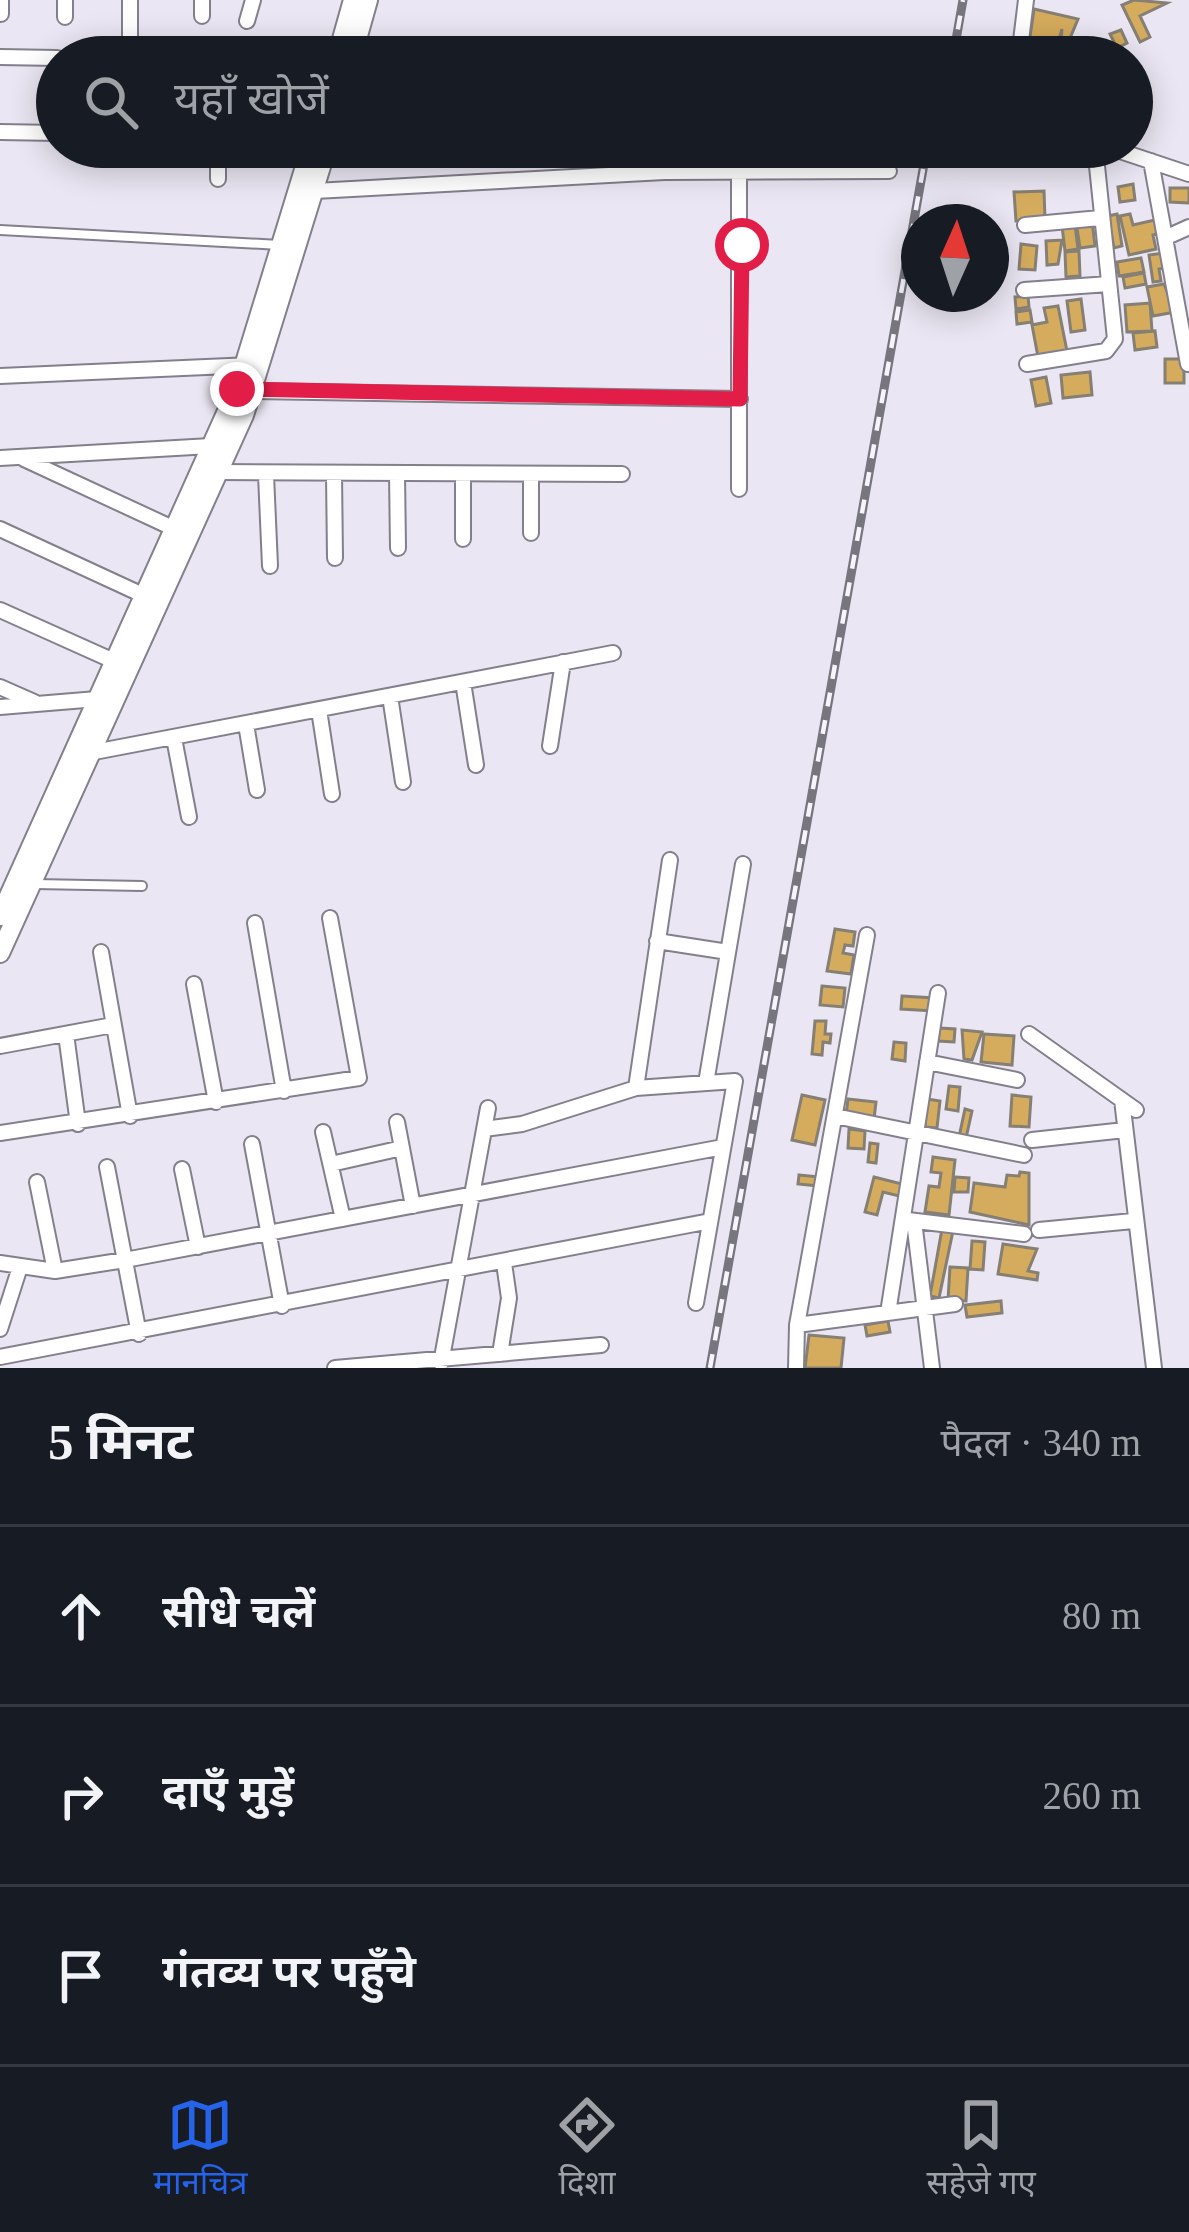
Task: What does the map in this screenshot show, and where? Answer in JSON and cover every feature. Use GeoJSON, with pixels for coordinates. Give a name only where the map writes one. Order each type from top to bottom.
{"type":"FeatureCollection","features":[{"type":"Feature","properties":{"kind":"street"},"geometry":{"type":"LineString","coordinates":[[1,0],[1,14]]}},
{"type":"Feature","properties":{"kind":"street"},"geometry":{"type":"LineString","coordinates":[[65,0],[65,17]]}},
{"type":"Feature","properties":{"kind":"street"},"geometry":{"type":"LineString","coordinates":[[130,0],[130,36]]}},
{"type":"Feature","properties":{"kind":"street"},"geometry":{"type":"LineString","coordinates":[[247,21],[253,0]]}},
{"type":"Feature","properties":{"kind":"street"},"geometry":{"type":"LineString","coordinates":[[343,36],[352,0]]}},
{"type":"Feature","properties":{"kind":"street"},"geometry":{"type":"LineString","coordinates":[[358,36],[368,0]]}},
{"type":"Feature","properties":{"kind":"street"},"geometry":{"type":"LineString","coordinates":[[1022,36],[1026,0]]}},
{"type":"Feature","properties":{"kind":"street"},"geometry":{"type":"LineString","coordinates":[[0,57],[36,58]]}},
{"type":"Feature","properties":{"kind":"street"},"geometry":{"type":"LineString","coordinates":[[0,132],[36,133]]}},
{"type":"Feature","properties":{"kind":"street"},"geometry":{"type":"LineString","coordinates":[[1153,161],[1189,174]]}},
{"type":"Feature","properties":{"kind":"street"},"geometry":{"type":"LineString","coordinates":[[218,168],[218,179]]}},
{"type":"Feature","properties":{"kind":"street"},"geometry":{"type":"LineString","coordinates":[[254,366],[304,168]]}},
{"type":"Feature","properties":{"kind":"street"},"geometry":{"type":"LineString","coordinates":[[4,922],[31,884],[219,472],[321,168]]}},
{"type":"Feature","properties":{"kind":"street"},"geometry":{"type":"LineString","coordinates":[[1027,364],[1112,347],[1096,168]]}},
{"type":"Feature","properties":{"kind":"street"},"geometry":{"type":"LineString","coordinates":[[1153,168],[1188,364]]}},
{"type":"Feature","properties":{"kind":"street"},"geometry":{"type":"LineString","coordinates":[[315,191],[739,172],[889,171]]}},
{"type":"Feature","properties":{"kind":"street"},"geometry":{"type":"LineString","coordinates":[[739,172],[739,489]]}},
{"type":"Feature","properties":{"kind":"street"},"geometry":{"type":"LineString","coordinates":[[1025,225],[1100,218]]}},
{"type":"Feature","properties":{"kind":"street"},"geometry":{"type":"LineString","coordinates":[[1167,237],[1189,227]]}},
{"type":"Feature","properties":{"kind":"street"},"geometry":{"type":"LineString","coordinates":[[1024,290],[1109,284]]}},
{"type":"Feature","properties":{"kind":"street"},"geometry":{"type":"LineString","coordinates":[[0,376],[254,366]]}},
{"type":"Feature","properties":{"kind":"street"},"geometry":{"type":"LineString","coordinates":[[245,391],[740,399]]}},
{"type":"Feature","properties":{"kind":"street"},"geometry":{"type":"LineString","coordinates":[[0,953],[4,922],[98,700],[211,446],[245,391]]}},
{"type":"Feature","properties":{"kind":"street"},"geometry":{"type":"LineString","coordinates":[[0,458],[211,446]]}},
{"type":"Feature","properties":{"kind":"street"},"geometry":{"type":"LineString","coordinates":[[20,457],[177,530]]}},
{"type":"Feature","properties":{"kind":"street"},"geometry":{"type":"LineString","coordinates":[[219,472],[622,474]]}},
{"type":"Feature","properties":{"kind":"street"},"geometry":{"type":"LineString","coordinates":[[334,474],[335,558]]}},
{"type":"Feature","properties":{"kind":"street"},"geometry":{"type":"LineString","coordinates":[[398,474],[398,548]]}},
{"type":"Feature","properties":{"kind":"street"},"geometry":{"type":"LineString","coordinates":[[463,474],[463,539]]}},
{"type":"Feature","properties":{"kind":"street"},"geometry":{"type":"LineString","coordinates":[[531,474],[531,533]]}},
{"type":"Feature","properties":{"kind":"street"},"geometry":{"type":"LineString","coordinates":[[266,475],[270,566]]}},
{"type":"Feature","properties":{"kind":"street"},"geometry":{"type":"LineString","coordinates":[[0,548],[3,531],[145,596]]}},
{"type":"Feature","properties":{"kind":"street"},"geometry":{"type":"LineString","coordinates":[[0,610],[116,662]]}},
{"type":"Feature","properties":{"kind":"street"},"geometry":{"type":"LineString","coordinates":[[89,753],[613,653]]}},
{"type":"Feature","properties":{"kind":"street"},"geometry":{"type":"LineString","coordinates":[[550,746],[563,662]]}},
{"type":"Feature","properties":{"kind":"street"},"geometry":{"type":"LineString","coordinates":[[463,682],[476,765]]}},
{"type":"Feature","properties":{"kind":"street"},"geometry":{"type":"LineString","coordinates":[[0,687],[40,705]]}},
{"type":"Feature","properties":{"kind":"street"},"geometry":{"type":"LineString","coordinates":[[390,696],[403,782]]}},
{"type":"Feature","properties":{"kind":"street"},"geometry":{"type":"LineString","coordinates":[[0,707],[98,700]]}},
{"type":"Feature","properties":{"kind":"street"},"geometry":{"type":"LineString","coordinates":[[319,710],[332,794]]}},
{"type":"Feature","properties":{"kind":"street"},"geometry":{"type":"LineString","coordinates":[[246,724],[257,790]]}},
{"type":"Feature","properties":{"kind":"street"},"geometry":{"type":"LineString","coordinates":[[174,738],[189,817]]}},
{"type":"Feature","properties":{"kind":"street"},"geometry":{"type":"LineString","coordinates":[[635,1088],[670,860]]}},
{"type":"Feature","properties":{"kind":"street"},"geometry":{"type":"LineString","coordinates":[[706,1083],[743,864]]}},
{"type":"Feature","properties":{"kind":"street"},"geometry":{"type":"LineString","coordinates":[[0,1132],[78,1124],[358,1078],[330,918]]}},
{"type":"Feature","properties":{"kind":"street"},"geometry":{"type":"LineString","coordinates":[[255,923],[284,1090]]}},
{"type":"Feature","properties":{"kind":"street"},"geometry":{"type":"LineString","coordinates":[[796,1368],[797,1325],[867,935]]}},
{"type":"Feature","properties":{"kind":"street"},"geometry":{"type":"LineString","coordinates":[[658,941],[728,952]]}},
{"type":"Feature","properties":{"kind":"street"},"geometry":{"type":"LineString","coordinates":[[101,952],[130,1116]]}},
{"type":"Feature","properties":{"kind":"street"},"geometry":{"type":"LineString","coordinates":[[194,984],[216,1102]]}},
{"type":"Feature","properties":{"kind":"street"},"geometry":{"type":"LineString","coordinates":[[888,1313],[908,1220],[938,993]]}},
{"type":"Feature","properties":{"kind":"street"},"geometry":{"type":"LineString","coordinates":[[0,1046],[113,1025]]}},
{"type":"Feature","properties":{"kind":"street"},"geometry":{"type":"LineString","coordinates":[[66,1034],[78,1124]]}},
{"type":"Feature","properties":{"kind":"street"},"geometry":{"type":"LineString","coordinates":[[1029,1034],[1129,1105],[1125,1130],[1133,1221],[1154,1368]]}},
{"type":"Feature","properties":{"kind":"street"},"geometry":{"type":"LineString","coordinates":[[927,1062],[1017,1080]]}},
{"type":"Feature","properties":{"kind":"street"},"geometry":{"type":"LineString","coordinates":[[484,1129],[522,1124],[635,1088],[735,1081],[696,1303]]}},
{"type":"Feature","properties":{"kind":"street"},"geometry":{"type":"LineString","coordinates":[[441,1363],[488,1108]]}},
{"type":"Feature","properties":{"kind":"street"},"geometry":{"type":"LineString","coordinates":[[835,1116],[1024,1155]]}},
{"type":"Feature","properties":{"kind":"street"},"geometry":{"type":"LineString","coordinates":[[398,1122],[413,1206]]}},
{"type":"Feature","properties":{"kind":"street"},"geometry":{"type":"LineString","coordinates":[[1032,1140],[1125,1130]]}},
{"type":"Feature","properties":{"kind":"street"},"geometry":{"type":"LineString","coordinates":[[323,1132],[344,1220]]}},
{"type":"Feature","properties":{"kind":"street"},"geometry":{"type":"LineString","coordinates":[[252,1144],[282,1306]]}},
{"type":"Feature","properties":{"kind":"street"},"geometry":{"type":"LineString","coordinates":[[0,1263],[20,1270],[55,1271],[125,1260],[723,1147]]}},
{"type":"Feature","properties":{"kind":"street"},"geometry":{"type":"LineString","coordinates":[[331,1164],[402,1148]]}},
{"type":"Feature","properties":{"kind":"street"},"geometry":{"type":"LineString","coordinates":[[107,1168],[139,1334]]}},
{"type":"Feature","properties":{"kind":"street"},"geometry":{"type":"LineString","coordinates":[[182,1169],[198,1247]]}},
{"type":"Feature","properties":{"kind":"street"},"geometry":{"type":"LineString","coordinates":[[37,1181],[55,1271]]}},
{"type":"Feature","properties":{"kind":"street"},"geometry":{"type":"LineString","coordinates":[[908,1220],[1031,1232],[1133,1221]]}},
{"type":"Feature","properties":{"kind":"street"},"geometry":{"type":"LineString","coordinates":[[908,1220],[932,1368]]}},
{"type":"Feature","properties":{"kind":"street"},"geometry":{"type":"LineString","coordinates":[[0,1357],[710,1221]]}},
{"type":"Feature","properties":{"kind":"street"},"geometry":{"type":"LineString","coordinates":[[500,1354],[509,1298],[504,1263]]}},
{"type":"Feature","properties":{"kind":"street"},"geometry":{"type":"LineString","coordinates":[[0,1329],[20,1270]]}},
{"type":"Feature","properties":{"kind":"street"},"geometry":{"type":"LineString","coordinates":[[797,1325],[955,1304]]}},
{"type":"Feature","properties":{"kind":"street"},"geometry":{"type":"LineString","coordinates":[[335,1368],[441,1363],[601,1345]]}},
{"type":"Feature","properties":{"kind":"lane"},"geometry":{"type":"LineString","coordinates":[[0,230],[282,245]]}},
{"type":"Feature","properties":{"kind":"lane"},"geometry":{"type":"LineString","coordinates":[[31,884],[142,886]]}},
{"type":"Feature","properties":{"kind":"building"},"geometry":{"type":"Polygon","coordinates":[[[1134,0],[1167,3],[1140,16],[1150,36],[1137,36],[1122,5],[1134,0]]]}},
{"type":"Feature","properties":{"kind":"building"},"geometry":{"type":"Polygon","coordinates":[[[1034,9],[1078,19],[1071,36],[1061,36],[1062,29],[1060,36],[1030,36],[1034,9]]]}},
{"type":"Feature","properties":{"kind":"building"},"geometry":{"type":"Polygon","coordinates":[[[1133,184],[1135,200],[1120,202],[1118,187],[1133,184]]]}},
{"type":"Feature","properties":{"kind":"building"},"geometry":{"type":"Polygon","coordinates":[[[1170,188],[1189,188],[1189,203],[1170,202],[1170,188]]]}},
{"type":"Feature","properties":{"kind":"building"},"geometry":{"type":"Polygon","coordinates":[[[1044,191],[1045,219],[1016,221],[1014,192],[1044,191]]]}},
{"type":"Feature","properties":{"kind":"building"},"geometry":{"type":"Polygon","coordinates":[[[1117,214],[1122,246],[1114,248],[1108,216],[1117,214]]]}},
{"type":"Feature","properties":{"kind":"building"},"geometry":{"type":"Polygon","coordinates":[[[1130,214],[1133,225],[1159,219],[1162,233],[1153,235],[1156,249],[1129,255],[1120,216],[1130,214]]]}},
{"type":"Feature","properties":{"kind":"building"},"geometry":{"type":"Polygon","coordinates":[[[1092,220],[1095,246],[1080,248],[1076,222],[1092,220]]]}},
{"type":"Feature","properties":{"kind":"building"},"geometry":{"type":"Polygon","coordinates":[[[1075,225],[1078,249],[1065,251],[1062,226],[1075,225]]]}},
{"type":"Feature","properties":{"kind":"building"},"geometry":{"type":"Polygon","coordinates":[[[1062,240],[1058,264],[1047,265],[1046,241],[1062,240]]]}},
{"type":"Feature","properties":{"kind":"building"},"geometry":{"type":"Polygon","coordinates":[[[1021,244],[1037,246],[1035,270],[1019,269],[1021,244]]]}},
{"type":"Feature","properties":{"kind":"building"},"geometry":{"type":"Polygon","coordinates":[[[1079,251],[1080,276],[1066,277],[1065,252],[1079,251]]]}},
{"type":"Feature","properties":{"kind":"building"},"geometry":{"type":"Polygon","coordinates":[[[1164,253],[1166,268],[1159,269],[1161,281],[1153,282],[1149,255],[1164,253]]]}},
{"type":"Feature","properties":{"kind":"building"},"geometry":{"type":"Polygon","coordinates":[[[1141,258],[1144,272],[1119,276],[1117,262],[1141,258]]]}},
{"type":"Feature","properties":{"kind":"building"},"geometry":{"type":"Polygon","coordinates":[[[1144,273],[1146,284],[1125,288],[1123,277],[1144,273]]]}},
{"type":"Feature","properties":{"kind":"building"},"geometry":{"type":"Polygon","coordinates":[[[1164,284],[1175,312],[1153,316],[1147,287],[1164,284]]]}},
{"type":"Feature","properties":{"kind":"building"},"geometry":{"type":"Polygon","coordinates":[[[1028,296],[1029,307],[1016,309],[1015,297],[1028,296]]]}},
{"type":"Feature","properties":{"kind":"building"},"geometry":{"type":"Polygon","coordinates":[[[1081,299],[1085,330],[1071,332],[1067,301],[1081,299]]]}},
{"type":"Feature","properties":{"kind":"building"},"geometry":{"type":"Polygon","coordinates":[[[1150,303],[1152,331],[1127,332],[1125,305],[1150,303]]]}},
{"type":"Feature","properties":{"kind":"building"},"geometry":{"type":"Polygon","coordinates":[[[1058,306],[1067,351],[1038,357],[1032,325],[1047,322],[1044,308],[1058,306]]]}},
{"type":"Feature","properties":{"kind":"building"},"geometry":{"type":"Polygon","coordinates":[[[1030,310],[1032,322],[1017,324],[1016,312],[1030,310]]]}},
{"type":"Feature","properties":{"kind":"building"},"geometry":{"type":"Polygon","coordinates":[[[1155,331],[1157,347],[1135,350],[1133,333],[1155,331]]]}},
{"type":"Feature","properties":{"kind":"building"},"geometry":{"type":"Polygon","coordinates":[[[1165,359],[1184,359],[1184,383],[1165,383],[1165,359]]]}},
{"type":"Feature","properties":{"kind":"building"},"geometry":{"type":"Polygon","coordinates":[[[1090,372],[1092,395],[1063,398],[1061,375],[1090,372]]]}},
{"type":"Feature","properties":{"kind":"building"},"geometry":{"type":"Polygon","coordinates":[[[1046,377],[1051,403],[1036,406],[1031,380],[1046,377]]]}},
{"type":"Feature","properties":{"kind":"building"},"geometry":{"type":"Polygon","coordinates":[[[835,929],[855,932],[853,946],[845,945],[843,953],[854,955],[851,974],[827,971],[835,929]]]}},
{"type":"Feature","properties":{"kind":"building"},"geometry":{"type":"Polygon","coordinates":[[[822,986],[845,988],[843,1007],[820,1005],[822,986]]]}},
{"type":"Feature","properties":{"kind":"building"},"geometry":{"type":"Polygon","coordinates":[[[902,996],[934,998],[933,1011],[901,1009],[902,996]]]}},
{"type":"Feature","properties":{"kind":"building"},"geometry":{"type":"Polygon","coordinates":[[[815,1021],[826,1021],[825,1034],[831,1034],[830,1043],[823,1042],[822,1055],[812,1054],[815,1021]]]}},
{"type":"Feature","properties":{"kind":"building"},"geometry":{"type":"Polygon","coordinates":[[[940,1028],[955,1029],[954,1042],[938,1041],[940,1028]]]}},
{"type":"Feature","properties":{"kind":"building"},"geometry":{"type":"Polygon","coordinates":[[[962,1030],[982,1032],[972,1060],[964,1059],[962,1030]]]}},
{"type":"Feature","properties":{"kind":"building"},"geometry":{"type":"Polygon","coordinates":[[[984,1034],[1014,1036],[1012,1065],[981,1062],[984,1034]]]}},
{"type":"Feature","properties":{"kind":"building"},"geometry":{"type":"Polygon","coordinates":[[[894,1042],[906,1043],[905,1061],[892,1059],[894,1042]]]}},
{"type":"Feature","properties":{"kind":"building"},"geometry":{"type":"Polygon","coordinates":[[[949,1086],[960,1087],[958,1111],[946,1109],[949,1086]]]}},
{"type":"Feature","properties":{"kind":"building"},"geometry":{"type":"Polygon","coordinates":[[[802,1095],[825,1100],[815,1145],[792,1140],[802,1095]]]}},
{"type":"Feature","properties":{"kind":"building"},"geometry":{"type":"Polygon","coordinates":[[[1012,1095],[1031,1097],[1029,1127],[1010,1126],[1012,1095]]]}},
{"type":"Feature","properties":{"kind":"building"},"geometry":{"type":"Polygon","coordinates":[[[848,1099],[876,1102],[874,1119],[846,1115],[848,1099]]]}},
{"type":"Feature","properties":{"kind":"building"},"geometry":{"type":"Polygon","coordinates":[[[927,1099],[940,1101],[937,1128],[925,1127],[927,1099]]]}},
{"type":"Feature","properties":{"kind":"building"},"geometry":{"type":"Polygon","coordinates":[[[965,1109],[972,1111],[966,1138],[959,1137],[965,1109]]]}},
{"type":"Feature","properties":{"kind":"building"},"geometry":{"type":"Polygon","coordinates":[[[849,1129],[865,1131],[864,1149],[848,1148],[849,1129]]]}},
{"type":"Feature","properties":{"kind":"building"},"geometry":{"type":"Polygon","coordinates":[[[870,1143],[878,1144],[876,1163],[868,1162],[870,1143]]]}},
{"type":"Feature","properties":{"kind":"building"},"geometry":{"type":"Polygon","coordinates":[[[933,1157],[955,1160],[949,1215],[925,1212],[929,1186],[939,1187],[941,1173],[931,1172],[933,1157]]]}},
{"type":"Feature","properties":{"kind":"building"},"geometry":{"type":"Polygon","coordinates":[[[1029,1173],[1029,1225],[970,1212],[974,1183],[1005,1187],[1007,1175],[1019,1176],[1029,1173]]]}},
{"type":"Feature","properties":{"kind":"building"},"geometry":{"type":"Polygon","coordinates":[[[799,1175],[820,1177],[819,1186],[798,1184],[799,1175]]]}},
{"type":"Feature","properties":{"kind":"building"},"geometry":{"type":"Polygon","coordinates":[[[874,1177],[902,1184],[899,1196],[883,1192],[877,1215],[865,1212],[874,1177]]]}},
{"type":"Feature","properties":{"kind":"building"},"geometry":{"type":"Polygon","coordinates":[[[955,1177],[969,1178],[968,1192],[954,1192],[955,1177]]]}},
{"type":"Feature","properties":{"kind":"building"},"geometry":{"type":"Polygon","coordinates":[[[942,1229],[953,1231],[939,1298],[930,1296],[942,1229]]]}},
{"type":"Feature","properties":{"kind":"building"},"geometry":{"type":"Polygon","coordinates":[[[972,1241],[985,1242],[983,1270],[970,1269],[972,1241]]]}},
{"type":"Feature","properties":{"kind":"building"},"geometry":{"type":"Polygon","coordinates":[[[1003,1244],[1037,1249],[1028,1271],[1038,1273],[1037,1280],[998,1274],[1003,1244]]]}},
{"type":"Feature","properties":{"kind":"building"},"geometry":{"type":"Polygon","coordinates":[[[950,1267],[968,1268],[966,1301],[948,1300],[950,1267]]]}},
{"type":"Feature","properties":{"kind":"building"},"geometry":{"type":"Polygon","coordinates":[[[1001,1301],[1002,1313],[967,1317],[965,1305],[1001,1301]]]}},
{"type":"Feature","properties":{"kind":"building"},"geometry":{"type":"Polygon","coordinates":[[[888,1321],[890,1332],[867,1336],[865,1325],[888,1321]]]}},
{"type":"Feature","properties":{"kind":"building"},"geometry":{"type":"Polygon","coordinates":[[[809,1335],[844,1338],[841,1368],[805,1368],[809,1335]]]}},
{"type":"Feature","properties":{"kind":"railway"},"geometry":{"type":"LineString","coordinates":[[957,36],[963,0]]}},
{"type":"Feature","properties":{"kind":"railway"},"geometry":{"type":"LineString","coordinates":[[710,1368],[923,168]]}},
{"type":"Feature","properties":{"kind":"route"},"geometry":{"type":"LineString","coordinates":[[237,389],[740,399],[742,245]]}}]}
